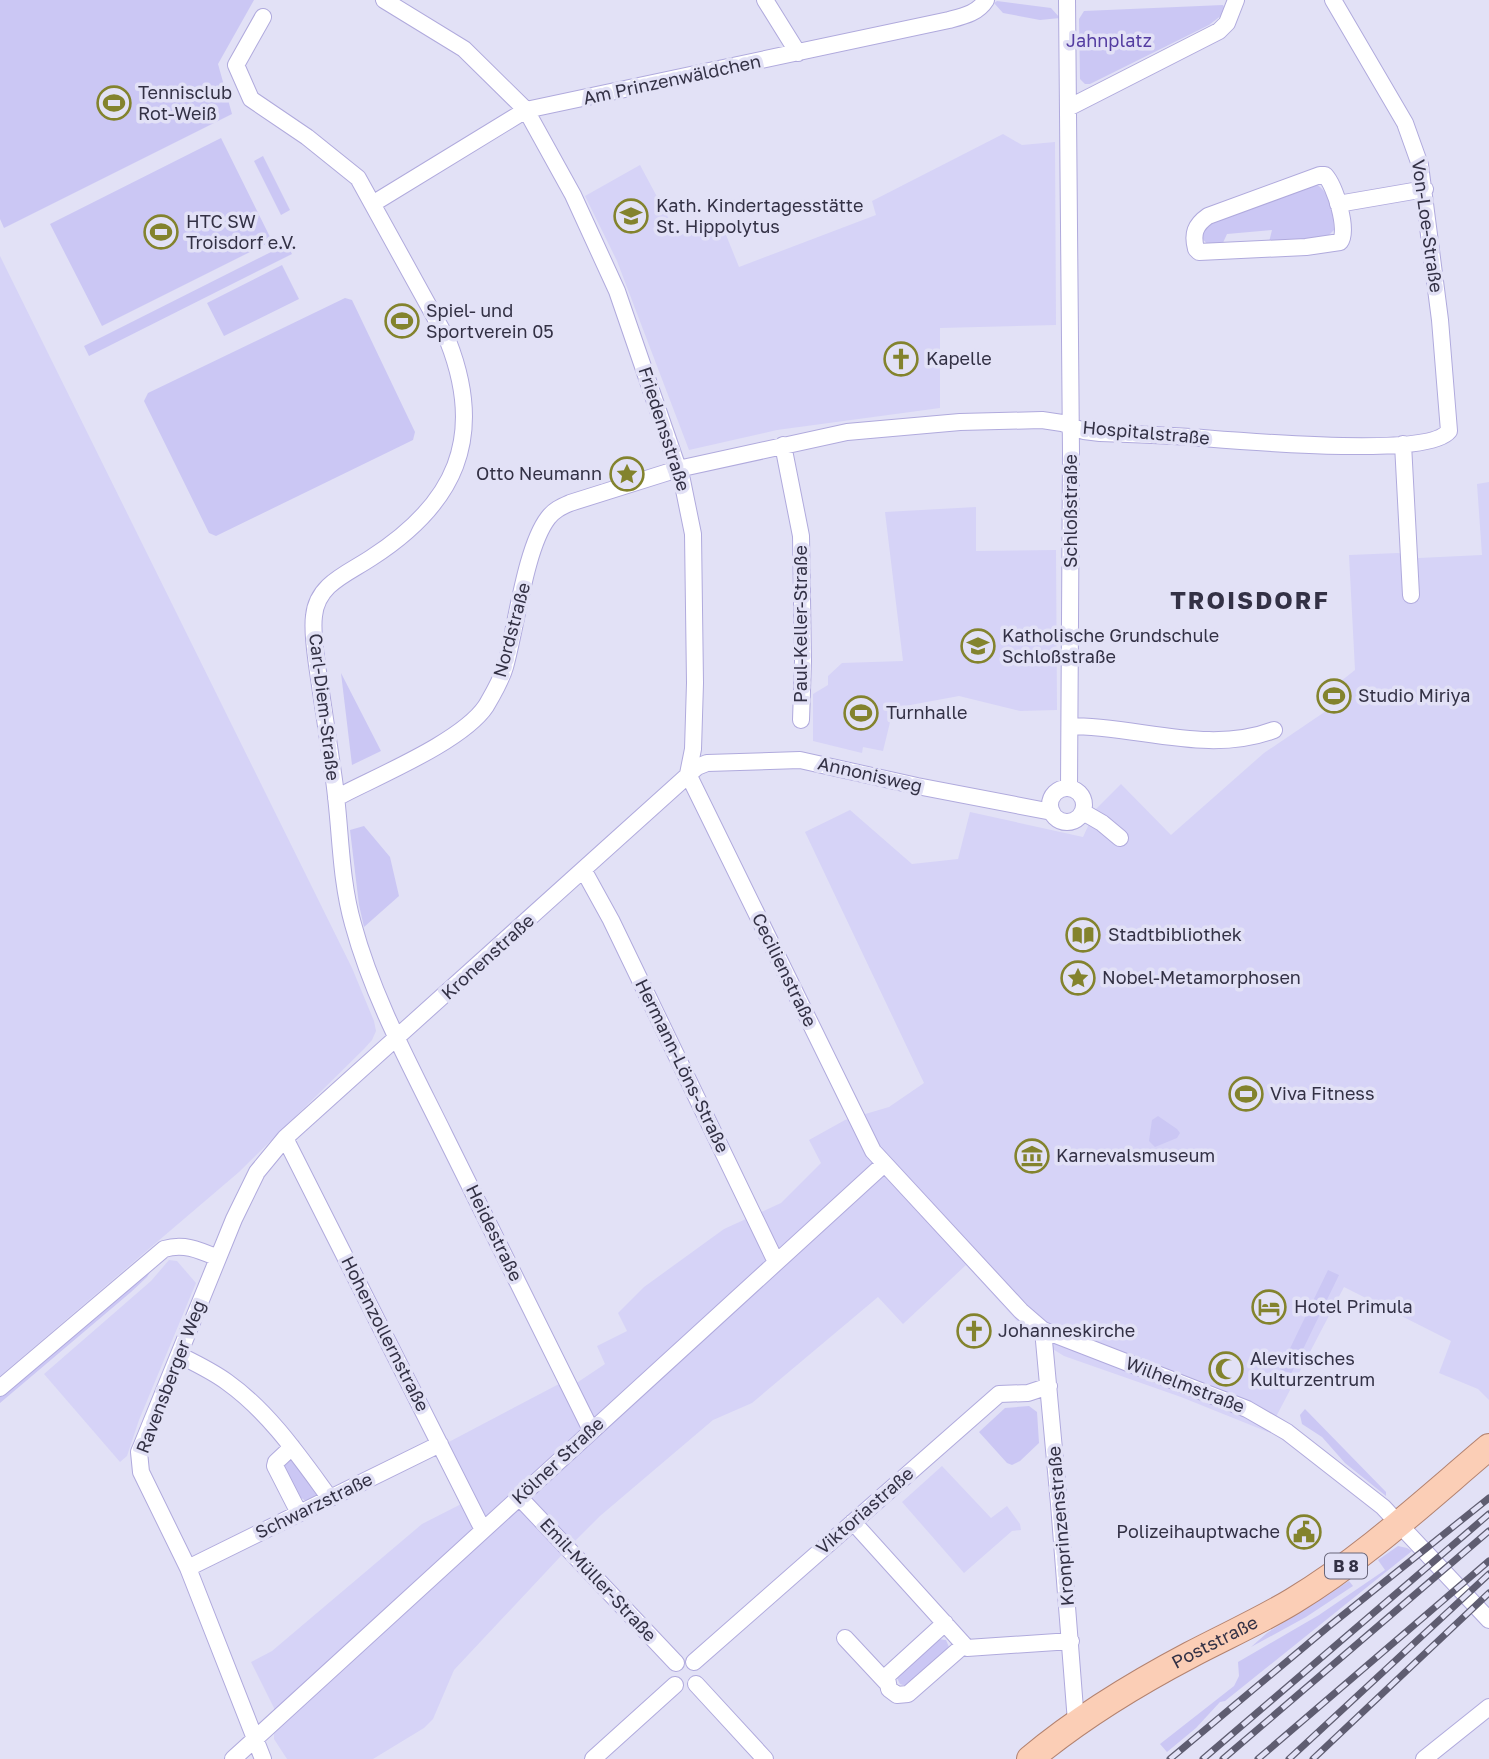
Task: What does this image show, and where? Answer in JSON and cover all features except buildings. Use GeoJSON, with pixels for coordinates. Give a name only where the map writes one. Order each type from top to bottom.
{"type":"FeatureCollection","features":[{"type":"Feature","properties":{"kind":"main road","name":"B 8"},"geometry":{"type":"LineString","coordinates":[[1398,1523],[1489,1447]]}},
{"type":"Feature","properties":{"kind":"main road","name":"Poststraße"},"geometry":{"type":"LineString","coordinates":[[1030,1759],[1076,1722],[1150,1677],[1289,1604],[1344,1567],[1398,1523]]}},
{"type":"Feature","properties":{"kind":"street","name":"Friedensstraße"},"geometry":{"type":"LineString","coordinates":[[384,0],[464,49],[526,110],[573,195],[611,276],[688,501],[695,565],[693,749],[688,774]]}},
{"type":"Feature","properties":{"kind":"street"},"geometry":{"type":"LineString","coordinates":[[765,0],[798,53]]}},
{"type":"Feature","properties":{"kind":"street","name":"Am Prinzenwäldchen"},"geometry":{"type":"LineString","coordinates":[[374,203],[526,110],[967,15],[981,8],[986,0]]}},
{"type":"Feature","properties":{"kind":"street"},"geometry":{"type":"LineString","coordinates":[[1067,0],[1068,108],[1219,31],[1227,23],[1236,0]]}},
{"type":"Feature","properties":{"kind":"street","name":"Von-Loe-Straße"},"geometry":{"type":"LineString","coordinates":[[1333,0],[1405,123],[1420,165],[1440,320],[1449,431]]}},
{"type":"Feature","properties":{"kind":"street","name":"Carl-Diem-Straße"},"geometry":{"type":"LineString","coordinates":[[263,18],[236,65],[251,99],[307,137],[358,178],[374,203],[452,351],[464,400],[463,433],[458,459],[451,477],[428,511],[407,533],[325,588],[313,617],[342,863],[352,923],[367,968],[396,1037]]}},
{"type":"Feature","properties":{"kind":"street","name":"Schloßstraße"},"geometry":{"type":"LineString","coordinates":[[1068,108],[1069,789]]}},
{"type":"Feature","properties":{"kind":"street"},"geometry":{"type":"LineString","coordinates":[[1320,175],[1329,179],[1338,204],[1344,235],[1340,242],[1334,244],[1199,252],[1195,246],[1197,226],[1208,216],[1320,175]]}},
{"type":"Feature","properties":{"kind":"street"},"geometry":{"type":"LineString","coordinates":[[1338,204],[1425,189]]}},
{"type":"Feature","properties":{"kind":"street","name":"Hospitalstraße"},"geometry":{"type":"LineString","coordinates":[[678,470],[847,432],[960,422],[1042,420],[1100,433],[1289,445],[1403,444],[1440,438],[1449,431]]}},
{"type":"Feature","properties":{"kind":"street"},"geometry":{"type":"LineString","coordinates":[[1403,444],[1411,596]]}},
{"type":"Feature","properties":{"kind":"street","name":"Paul-Keller-Straße"},"geometry":{"type":"LineString","coordinates":[[783,445],[800,536],[803,661],[801,720]]}},
{"type":"Feature","properties":{"kind":"street","name":"Nordstraße"},"geometry":{"type":"LineString","coordinates":[[336,798],[451,737],[485,707],[505,670],[536,542],[552,514],[570,503],[678,470]]}},
{"type":"Feature","properties":{"kind":"street"},"geometry":{"type":"LineString","coordinates":[[1070,726],[1216,741],[1252,738],[1275,730]]}},
{"type":"Feature","properties":{"kind":"street","name":"Annonisweg"},"geometry":{"type":"LineString","coordinates":[[688,774],[707,763],[800,760],[925,788],[1052,812]]}},
{"type":"Feature","properties":{"kind":"street","name":"Kronenstraße"},"geometry":{"type":"LineString","coordinates":[[285,1138],[584,871],[688,774]]}},
{"type":"Feature","properties":{"kind":"street","name":"Cecilienstraße"},"geometry":{"type":"LineString","coordinates":[[688,774],[867,1139],[883,1165]]}},
{"type":"Feature","properties":{"kind":"street"},"geometry":{"type":"LineString","coordinates":[[1062,789],[1069,789],[1080,794],[1083,799],[1083,812],[1076,820],[1065,822],[1055,817],[1050,805],[1053,797],[1062,789]]}},
{"type":"Feature","properties":{"kind":"street"},"geometry":{"type":"LineString","coordinates":[[1083,812],[1120,838]]}},
{"type":"Feature","properties":{"kind":"street","name":"Hermann-Löns-Straße"},"geometry":{"type":"LineString","coordinates":[[584,871],[611,920],[776,1262]]}},
{"type":"Feature","properties":{"kind":"street","name":"Heidestraße"},"geometry":{"type":"LineString","coordinates":[[396,1037],[592,1430]]}},
{"type":"Feature","properties":{"kind":"street","name":"Ravensberger Weg"},"geometry":{"type":"LineString","coordinates":[[263,1759],[188,1568],[146,1485],[139,1460],[142,1444],[249,1185],[285,1138]]}},
{"type":"Feature","properties":{"kind":"street","name":"Hohenzollernstraße"},"geometry":{"type":"LineString","coordinates":[[285,1138],[484,1530]]}},
{"type":"Feature","properties":{"kind":"street","name":"Kölner Straße"},"geometry":{"type":"LineString","coordinates":[[233,1759],[883,1165]]}},
{"type":"Feature","properties":{"kind":"street","name":"Wilhelmstraße"},"geometry":{"type":"LineString","coordinates":[[883,1165],[898,1177],[1021,1311],[1043,1330],[1256,1413],[1313,1451],[1370,1495],[1489,1620]]}},
{"type":"Feature","properties":{"kind":"street"},"geometry":{"type":"LineString","coordinates":[[0,1388],[164,1249],[178,1245],[218,1258]]}},
{"type":"Feature","properties":{"kind":"street","name":"Kronprinzenstraße"},"geometry":{"type":"LineString","coordinates":[[1043,1330],[1076,1722]]}},
{"type":"Feature","properties":{"kind":"street"},"geometry":{"type":"LineString","coordinates":[[179,1355],[229,1383],[271,1422],[329,1497]]}},
{"type":"Feature","properties":{"kind":"street","name":"Viktoriastraße"},"geometry":{"type":"LineString","coordinates":[[694,1662],[999,1394],[1028,1392],[1049,1386]]}},
{"type":"Feature","properties":{"kind":"street","name":"Schwarzstraße"},"geometry":{"type":"LineString","coordinates":[[188,1568],[440,1444]]}},
{"type":"Feature","properties":{"kind":"street"},"geometry":{"type":"LineString","coordinates":[[292,1447],[275,1466],[299,1513]]}},
{"type":"Feature","properties":{"kind":"street","name":"Emil-Müller-Straße"},"geometry":{"type":"LineString","coordinates":[[519,1497],[676,1663]]}},
{"type":"Feature","properties":{"kind":"street"},"geometry":{"type":"LineString","coordinates":[[853,1522],[970,1649],[1071,1641]]}},
{"type":"Feature","properties":{"kind":"street"},"geometry":{"type":"LineString","coordinates":[[887,1683],[889,1674],[945,1623]]}},
{"type":"Feature","properties":{"kind":"street"},"geometry":{"type":"LineString","coordinates":[[845,1637],[893,1693],[902,1696],[908,1694],[964,1645]]}},
{"type":"Feature","properties":{"kind":"street"},"geometry":{"type":"LineString","coordinates":[[683,1660],[694,1662],[700,1675],[696,1684],[686,1689],[675,1685],[671,1674],[676,1663],[683,1660]]}},
{"type":"Feature","properties":{"kind":"street"},"geometry":{"type":"LineString","coordinates":[[696,1684],[765,1759]]}},
{"type":"Feature","properties":{"kind":"street"},"geometry":{"type":"LineString","coordinates":[[593,1759],[675,1685]]}},
{"type":"Feature","properties":{"kind":"street"},"geometry":{"type":"LineString","coordinates":[[1424,1759],[1489,1707]]}},
{"type":"Feature","properties":{"kind":"shaded area"},"geometry":{"type":"Polygon","coordinates":[[[1003,134],[1022,145],[1055,142],[1056,325],[940,328],[940,408],[777,430],[689,450],[617,261],[585,196],[640,165],[678,236],[720,220],[739,267],[876,215],[872,201],[1003,134]]]}},
{"type":"Feature","properties":{"kind":"shaded area"},"geometry":{"type":"Polygon","coordinates":[[[0,256],[352,968],[376,1031],[364,1049],[239,1172],[0,1376],[0,256]]]}},
{"type":"Feature","properties":{"kind":"shaded area"},"geometry":{"type":"Polygon","coordinates":[[[1489,482],[1489,1400],[1478,1389],[1439,1373],[1451,1341],[1344,1287],[1268,1432],[1181,1397],[1064,1356],[1030,1335],[966,1265],[903,1324],[878,1297],[752,1403],[713,1420],[600,1516],[454,1670],[433,1719],[424,1728],[373,1759],[287,1759],[274,1739],[274,1708],[251,1662],[272,1651],[422,1524],[473,1498],[445,1444],[557,1385],[578,1382],[605,1364],[597,1346],[627,1331],[618,1313],[644,1287],[724,1229],[781,1203],[821,1163],[809,1140],[845,1120],[889,1107],[924,1083],[805,832],[850,810],[912,864],[958,859],[970,812],[1083,837],[1096,809],[1121,784],[1171,835],[1264,753],[1326,711],[1322,696],[1355,670],[1349,555],[1398,553],[1419,558],[1482,555],[1477,484],[1489,482]]]}},
{"type":"Feature","properties":{"kind":"shaded area","name":"Katholische Grundschule Schloßstraße"},"geometry":{"type":"Polygon","coordinates":[[[976,507],[976,551],[1056,550],[1057,710],[1020,711],[959,696],[893,710],[883,751],[863,747],[862,753],[813,741],[813,694],[828,685],[828,676],[842,663],[903,661],[885,512],[976,507]]]}},
{"type":"Feature","properties":{"kind":"shaded area"},"geometry":{"type":"Polygon","coordinates":[[[169,1260],[177,1261],[196,1283],[139,1420],[127,1456],[120,1462],[44,1374],[151,1281],[169,1260]]]}},
{"type":"Feature","properties":{"kind":"shaded area"},"geometry":{"type":"Polygon","coordinates":[[[942,1466],[991,1518],[1007,1506],[1020,1524],[1021,1530],[1012,1531],[964,1573],[902,1502],[942,1466]]]}},
{"type":"Feature","properties":{"kind":"green space","name":"Tennisclub Rot-Weiß"},"geometry":{"type":"Polygon","coordinates":[[[0,0],[254,0],[218,64],[232,114],[4,228],[0,219],[0,0]]]}},
{"type":"Feature","properties":{"kind":"green space"},"geometry":{"type":"Polygon","coordinates":[[[997,1],[1051,8],[1060,18],[1040,20],[1003,13],[994,3],[997,1]]]}},
{"type":"Feature","properties":{"kind":"green space","name":"Jahnplatz"},"geometry":{"type":"Polygon","coordinates":[[[1223,5],[1222,15],[1209,25],[1090,84],[1085,84],[1080,79],[1079,19],[1084,11],[1223,5]]]}},
{"type":"Feature","properties":{"kind":"green space","name":"HTC SW Troisdorf e.V."},"geometry":{"type":"Polygon","coordinates":[[[221,138],[272,241],[102,326],[50,224],[221,138]]]}},
{"type":"Feature","properties":{"kind":"green space"},"geometry":{"type":"Polygon","coordinates":[[[263,156],[290,210],[281,215],[254,161],[263,156]]]}},
{"type":"Feature","properties":{"kind":"green space"},"geometry":{"type":"Polygon","coordinates":[[[1314,184],[1323,190],[1332,210],[1334,230],[1326,238],[1269,242],[1272,230],[1227,234],[1222,245],[1207,244],[1202,238],[1202,230],[1207,223],[1314,184]]]}},
{"type":"Feature","properties":{"kind":"green space"},"geometry":{"type":"Polygon","coordinates":[[[287,244],[292,254],[89,356],[84,346],[287,244]]]}},
{"type":"Feature","properties":{"kind":"green space"},"geometry":{"type":"Polygon","coordinates":[[[282,265],[299,299],[224,336],[207,303],[282,265]]]}},
{"type":"Feature","properties":{"kind":"green space"},"geometry":{"type":"Polygon","coordinates":[[[345,298],[352,300],[415,432],[413,440],[216,536],[209,533],[144,401],[148,393],[345,298]]]}},
{"type":"Feature","properties":{"kind":"green space"},"geometry":{"type":"Polygon","coordinates":[[[341,673],[381,751],[352,765],[341,673]]]}},
{"type":"Feature","properties":{"kind":"green space"},"geometry":{"type":"Polygon","coordinates":[[[364,826],[390,857],[399,896],[364,927],[350,830],[364,826]]]}},
{"type":"Feature","properties":{"kind":"green space"},"geometry":{"type":"Polygon","coordinates":[[[1158,1116],[1180,1133],[1177,1138],[1155,1147],[1149,1141],[1152,1120],[1158,1116]]]}},
{"type":"Feature","properties":{"kind":"green space"},"geometry":{"type":"Polygon","coordinates":[[[154,1266],[131,1292],[0,1403],[0,1397],[154,1266]]]}},
{"type":"Feature","properties":{"kind":"green space"},"geometry":{"type":"Polygon","coordinates":[[[1328,1270],[1339,1275],[1291,1374],[1280,1369],[1328,1270]]]}},
{"type":"Feature","properties":{"kind":"green space"},"geometry":{"type":"Polygon","coordinates":[[[1029,1406],[1037,1412],[1039,1443],[1012,1465],[1007,1463],[979,1432],[1005,1408],[1029,1406]]]}},
{"type":"Feature","properties":{"kind":"green space"},"geometry":{"type":"Polygon","coordinates":[[[1305,1409],[1386,1492],[1386,1496],[1345,1463],[1322,1437],[1302,1424],[1300,1415],[1305,1409]]]}},
{"type":"Feature","properties":{"kind":"green space"},"geometry":{"type":"Polygon","coordinates":[[[290,1459],[317,1493],[315,1498],[307,1502],[300,1497],[284,1467],[290,1459]]]}},
{"type":"Feature","properties":{"kind":"green space"},"geometry":{"type":"Polygon","coordinates":[[[1398,1546],[1412,1551],[1225,1701],[1220,1702],[1196,1728],[1167,1752],[1160,1744],[1234,1686],[1239,1676],[1238,1662],[1319,1615],[1385,1570],[1378,1560],[1398,1546]]]}},
{"type":"Feature","properties":{"kind":"green space"},"geometry":{"type":"Polygon","coordinates":[[[1349,1581],[1353,1586],[1306,1617],[1251,1647],[1267,1633],[1349,1581]]]}},
{"type":"Feature","properties":{"kind":"green space"},"geometry":{"type":"Polygon","coordinates":[[[938,1639],[946,1640],[949,1647],[947,1651],[906,1686],[900,1684],[898,1673],[938,1639]]]}},
{"type":"Feature","properties":{"kind":"railway"},"geometry":{"type":"LineString","coordinates":[[1170,1759],[1328,1627],[1489,1498]]}},
{"type":"Feature","properties":{"kind":"railway"},"geometry":{"type":"LineString","coordinates":[[1203,1759],[1489,1514]]}},
{"type":"Feature","properties":{"kind":"railway"},"geometry":{"type":"LineString","coordinates":[[1223,1759],[1489,1531]]}},
{"type":"Feature","properties":{"kind":"railway"},"geometry":{"type":"LineString","coordinates":[[1258,1759],[1489,1561]]}},
{"type":"Feature","properties":{"kind":"railway"},"geometry":{"type":"LineString","coordinates":[[1289,1759],[1489,1574]]}},
{"type":"Feature","properties":{"kind":"railway"},"geometry":{"type":"LineString","coordinates":[[1313,1759],[1489,1593]]}},
{"type":"Feature","properties":{"kind":"place","name":"Tennisclub Rot-Weiß"},"geometry":{"type":"Point","coordinates":[114,103]}},
{"type":"Feature","properties":{"kind":"place","name":"Kath. Kindertagesstätte St. Hippolytus"},"geometry":{"type":"Point","coordinates":[631,216]}},
{"type":"Feature","properties":{"kind":"place","name":"HTC SW Troisdorf e.V."},"geometry":{"type":"Point","coordinates":[161,232]}},
{"type":"Feature","properties":{"kind":"place","name":"Spiel- und Sportverein 05"},"geometry":{"type":"Point","coordinates":[402,321]}},
{"type":"Feature","properties":{"kind":"place","name":"Kapelle"},"geometry":{"type":"Point","coordinates":[901,359]}},
{"type":"Feature","properties":{"kind":"place","name":"Otto Neumann"},"geometry":{"type":"Point","coordinates":[627,474]}},
{"type":"Feature","properties":{"kind":"place","name":"Katholische Grundschule Schloßstraße"},"geometry":{"type":"Point","coordinates":[978,646]}},
{"type":"Feature","properties":{"kind":"place","name":"Studio Miriya"},"geometry":{"type":"Point","coordinates":[1334,696]}},
{"type":"Feature","properties":{"kind":"place","name":"Turnhalle"},"geometry":{"type":"Point","coordinates":[861,713]}},
{"type":"Feature","properties":{"kind":"place","name":"Stadtbibliothek"},"geometry":{"type":"Point","coordinates":[1083,935]}},
{"type":"Feature","properties":{"kind":"place","name":"Nobel-Metamorphosen"},"geometry":{"type":"Point","coordinates":[1078,978]}},
{"type":"Feature","properties":{"kind":"place","name":"Viva Fitness"},"geometry":{"type":"Point","coordinates":[1246,1094]}},
{"type":"Feature","properties":{"kind":"place","name":"Karnevalsmuseum"},"geometry":{"type":"Point","coordinates":[1032,1156]}},
{"type":"Feature","properties":{"kind":"place","name":"Hotel Primula"},"geometry":{"type":"Point","coordinates":[1269,1307]}},
{"type":"Feature","properties":{"kind":"place","name":"Johanneskirche"},"geometry":{"type":"Point","coordinates":[974,1331]}},
{"type":"Feature","properties":{"kind":"place","name":"Alevitisches Kulturzentrum"},"geometry":{"type":"Point","coordinates":[1226,1369]}},
{"type":"Feature","properties":{"kind":"place","name":"Polizeihauptwache"},"geometry":{"type":"Point","coordinates":[1304,1532]}},
{"type":"Feature","properties":{"kind":"district","name":"TROISDORF"},"geometry":{"type":"Point","coordinates":[1250,601]}}]}
